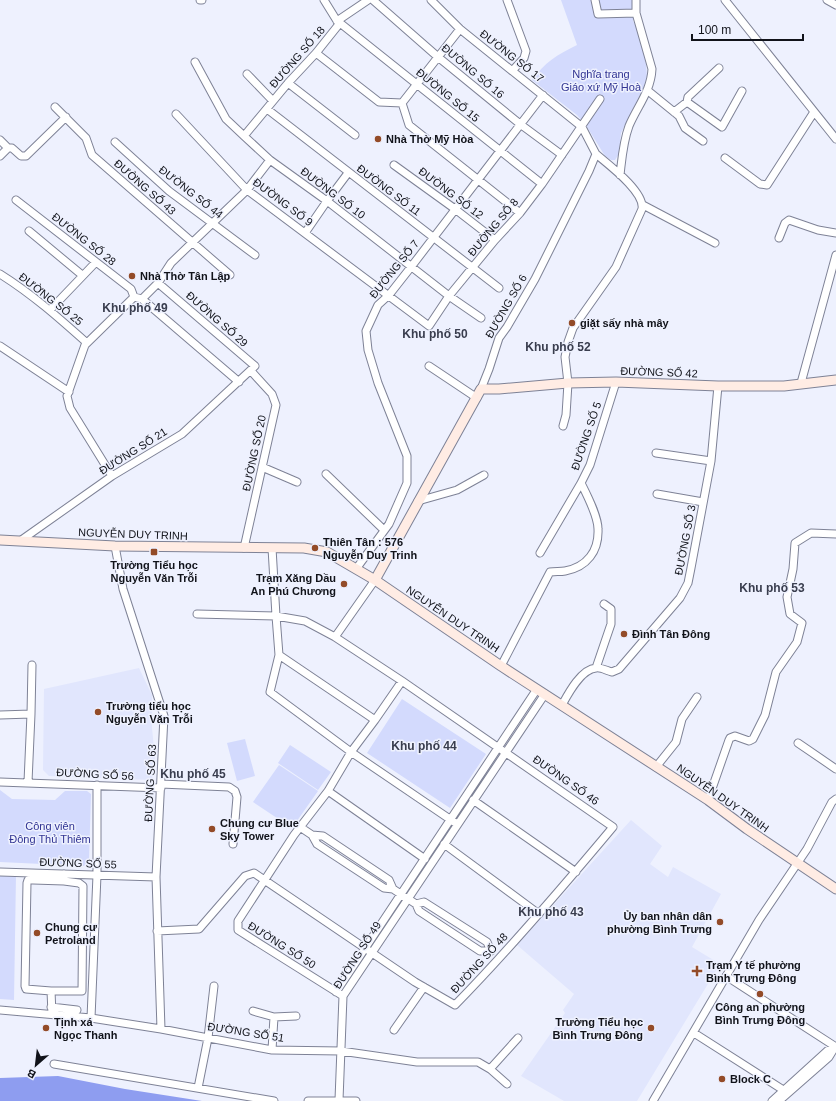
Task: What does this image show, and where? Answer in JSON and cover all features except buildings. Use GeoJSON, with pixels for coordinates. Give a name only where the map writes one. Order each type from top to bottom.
{"type":"FeatureCollection","features":[{"type":"Feature","properties":{"kind":"main road","name":"ĐƯỜNG SỐ 42"},"geometry":{"type":"LineString","coordinates":[[481,389],[499,389],[568,383],[616,382],[718,386],[784,386],[836,380]]}},
{"type":"Feature","properties":{"kind":"main road","name":"ĐƯỜNG SỐ 6"},"geometry":{"type":"LineString","coordinates":[[376,580],[418,501],[481,389]]}},
{"type":"Feature","properties":{"kind":"main road","name":"NGUYỄN DUY TRINH"},"geometry":{"type":"LineString","coordinates":[[0,540],[115,546],[304,548],[327,552],[376,580],[501,666],[708,800],[796,863],[836,888]]}},
{"type":"Feature","properties":{"kind":"street","name":"ĐƯỜNG SỐ 15"},"geometry":{"type":"LineString","coordinates":[[324,0],[338,22],[542,184]]}},
{"type":"Feature","properties":{"kind":"street","name":"ĐƯỜNG SỐ 18"},"geometry":{"type":"LineString","coordinates":[[244,136],[288,83],[316,53],[338,22],[368,0]]}},
{"type":"Feature","properties":{"kind":"street","name":"ĐƯỜNG SỐ 16"},"geometry":{"type":"LineString","coordinates":[[373,0],[438,57],[520,124],[562,155]]}},
{"type":"Feature","properties":{"kind":"street","name":"ĐƯỜNG SỐ 17"},"geometry":{"type":"LineString","coordinates":[[431,0],[460,29],[543,94],[582,127]]}},
{"type":"Feature","properties":{"kind":"street"},"geometry":{"type":"LineString","coordinates":[[507,0],[526,51],[524,58],[512,71]]}},
{"type":"Feature","properties":{"kind":"street"},"geometry":{"type":"LineString","coordinates":[[595,0],[598,14],[636,14]]}},
{"type":"Feature","properties":{"kind":"street"},"geometry":{"type":"LineString","coordinates":[[620,175],[623,145],[630,125],[647,90],[651,79],[652,69],[636,14],[636,0]]}},
{"type":"Feature","properties":{"kind":"street"},"geometry":{"type":"LineString","coordinates":[[725,0],[836,139]]}},
{"type":"Feature","properties":{"kind":"street"},"geometry":{"type":"LineString","coordinates":[[827,0],[836,5]]}},
{"type":"Feature","properties":{"kind":"street"},"geometry":{"type":"LineString","coordinates":[[402,103],[460,29]]}},
{"type":"Feature","properties":{"kind":"street"},"geometry":{"type":"LineString","coordinates":[[316,53],[379,102],[402,103]]}},
{"type":"Feature","properties":{"kind":"street","name":"ĐƯỜNG SỐ 10"},"geometry":{"type":"LineString","coordinates":[[194,62],[226,119],[270,160],[327,201],[450,296],[481,318]]}},
{"type":"Feature","properties":{"kind":"street"},"geometry":{"type":"LineString","coordinates":[[674,112],[687,102],[688,97],[718,68]]}},
{"type":"Feature","properties":{"kind":"street"},"geometry":{"type":"LineString","coordinates":[[247,74],[273,101]]}},
{"type":"Feature","properties":{"kind":"street"},"geometry":{"type":"LineString","coordinates":[[288,83],[355,135]]}},
{"type":"Feature","properties":{"kind":"street"},"geometry":{"type":"LineString","coordinates":[[647,90],[679,116],[684,128],[703,141]]}},
{"type":"Feature","properties":{"kind":"street"},"geometry":{"type":"LineString","coordinates":[[687,102],[722,127],[742,91]]}},
{"type":"Feature","properties":{"kind":"street","name":"ĐƯỜNG SỐ 7"},"geometry":{"type":"LineString","coordinates":[[356,569],[384,530],[407,483],[408,456],[378,383],[368,350],[366,332],[378,305],[389,295],[543,94]]}},
{"type":"Feature","properties":{"kind":"street","name":"ĐƯỜNG SỐ 8"},"geometry":{"type":"LineString","coordinates":[[389,295],[429,326],[450,296],[495,240],[520,213],[542,184],[600,99]]}},
{"type":"Feature","properties":{"kind":"street"},"geometry":{"type":"LineString","coordinates":[[402,103],[409,125],[478,178],[520,213]]}},
{"type":"Feature","properties":{"kind":"street","name":"ĐƯỜNG SỐ 43"},"geometry":{"type":"LineString","coordinates":[[55,107],[86,138],[92,156],[230,275]]}},
{"type":"Feature","properties":{"kind":"street","name":"ĐƯỜNG SỐ 11"},"geometry":{"type":"LineString","coordinates":[[267,109],[348,173],[500,288]]}},
{"type":"Feature","properties":{"kind":"street"},"geometry":{"type":"LineString","coordinates":[[725,158],[760,184],[767,185],[770,183],[814,112]]}},
{"type":"Feature","properties":{"kind":"street","name":"ĐƯỜNG SỐ 9"},"geometry":{"type":"LineString","coordinates":[[176,114],[247,190],[389,295]]}},
{"type":"Feature","properties":{"kind":"street"},"geometry":{"type":"LineString","coordinates":[[0,140],[8,148],[12,148],[22,156],[26,156],[66,117]]}},
{"type":"Feature","properties":{"kind":"street"},"geometry":{"type":"LineString","coordinates":[[582,127],[596,154],[620,175],[639,197],[643,205],[715,243]]}},
{"type":"Feature","properties":{"kind":"street","name":"ĐƯỜNG SỐ 44"},"geometry":{"type":"LineString","coordinates":[[115,142],[169,191],[255,255]]}},
{"type":"Feature","properties":{"kind":"street"},"geometry":{"type":"LineString","coordinates":[[0,156],[8,148]]}},
{"type":"Feature","properties":{"kind":"street","name":"ĐƯỜNG SỐ 6"},"geometry":{"type":"LineString","coordinates":[[481,389],[489,370],[499,338],[535,279],[596,154]]}},
{"type":"Feature","properties":{"kind":"street"},"geometry":{"type":"LineString","coordinates":[[142,299],[158,283],[171,263],[247,190],[270,160]]}},
{"type":"Feature","properties":{"kind":"street","name":"ĐƯỜNG SỐ 12"},"geometry":{"type":"LineString","coordinates":[[394,165],[495,240]]}},
{"type":"Feature","properties":{"kind":"street"},"geometry":{"type":"LineString","coordinates":[[305,233],[348,173]]}},
{"type":"Feature","properties":{"kind":"street","name":"ĐƯỜNG SỐ 28"},"geometry":{"type":"LineString","coordinates":[[16,200],[131,289],[134,297]]}},
{"type":"Feature","properties":{"kind":"street"},"geometry":{"type":"LineString","coordinates":[[564,426],[568,383],[565,357],[573,328],[616,267],[643,205]]}},
{"type":"Feature","properties":{"kind":"street"},"geometry":{"type":"LineString","coordinates":[[779,238],[785,223],[789,220],[818,230],[836,233]]}},
{"type":"Feature","properties":{"kind":"street"},"geometry":{"type":"LineString","coordinates":[[29,231],[82,275]]}},
{"type":"Feature","properties":{"kind":"street"},"geometry":{"type":"LineString","coordinates":[[801,383],[835,268],[836,255]]}},
{"type":"Feature","properties":{"kind":"street"},"geometry":{"type":"LineString","coordinates":[[50,310],[96,262]]}},
{"type":"Feature","properties":{"kind":"street","name":"ĐƯỜNG SỐ 25"},"geometry":{"type":"LineString","coordinates":[[0,274],[25,290],[88,343]]}},
{"type":"Feature","properties":{"kind":"street","name":"ĐƯỜNG SỐ 29"},"geometry":{"type":"LineString","coordinates":[[158,283],[255,366],[251,371]]}},
{"type":"Feature","properties":{"kind":"street"},"geometry":{"type":"LineString","coordinates":[[112,476],[70,408],[68,396],[85,345],[134,297],[142,299],[239,382]]}},
{"type":"Feature","properties":{"kind":"street"},"geometry":{"type":"LineString","coordinates":[[0,346],[69,392]]}},
{"type":"Feature","properties":{"kind":"street"},"geometry":{"type":"LineString","coordinates":[[430,366],[477,398]]}},
{"type":"Feature","properties":{"kind":"street","name":"ĐƯỜNG SỐ 21"},"geometry":{"type":"LineString","coordinates":[[20,541],[112,476],[182,434],[251,371]]}},
{"type":"Feature","properties":{"kind":"street","name":"ĐƯỜNG SỐ 20"},"geometry":{"type":"LineString","coordinates":[[244,548],[276,405],[272,394],[251,371]]}},
{"type":"Feature","properties":{"kind":"street","name":"ĐƯỜNG SỐ 5"},"geometry":{"type":"LineString","coordinates":[[501,666],[550,572],[565,571],[582,566],[590,557],[597,544],[598,528],[593,511],[581,483],[590,466],[616,382]]}},
{"type":"Feature","properties":{"kind":"street","name":"ĐƯỜNG SỐ 3"},"geometry":{"type":"LineString","coordinates":[[596,668],[612,672],[617,670],[680,598],[688,583],[692,568],[710,461],[718,386]]}},
{"type":"Feature","properties":{"kind":"street"},"geometry":{"type":"LineString","coordinates":[[656,453],[710,461]]}},
{"type":"Feature","properties":{"kind":"street"},"geometry":{"type":"LineString","coordinates":[[262,467],[297,482]]}},
{"type":"Feature","properties":{"kind":"street"},"geometry":{"type":"LineString","coordinates":[[326,474],[384,530]]}},
{"type":"Feature","properties":{"kind":"street"},"geometry":{"type":"LineString","coordinates":[[418,501],[457,490],[484,475]]}},
{"type":"Feature","properties":{"kind":"street"},"geometry":{"type":"LineString","coordinates":[[540,553],[581,483]]}},
{"type":"Feature","properties":{"kind":"street"},"geometry":{"type":"LineString","coordinates":[[657,494],[703,502]]}},
{"type":"Feature","properties":{"kind":"street"},"geometry":{"type":"LineString","coordinates":[[708,800],[730,738],[735,736],[750,741],[753,739],[765,714],[776,672],[797,642],[802,623],[790,614],[787,597],[793,569],[795,543],[811,533],[836,534]]}},
{"type":"Feature","properties":{"kind":"street","name":"ĐƯỜNG SỐ 63"},"geometry":{"type":"LineString","coordinates":[[115,546],[123,589],[164,716],[156,877],[161,1029]]}},
{"type":"Feature","properties":{"kind":"street"},"geometry":{"type":"LineString","coordinates":[[272,548],[279,655],[270,692],[351,752],[457,824]]}},
{"type":"Feature","properties":{"kind":"street"},"geometry":{"type":"LineString","coordinates":[[334,637],[376,580]]}},
{"type":"Feature","properties":{"kind":"street"},"geometry":{"type":"LineString","coordinates":[[562,705],[570,690],[580,678],[596,668],[611,624],[611,609],[604,604]]}},
{"type":"Feature","properties":{"kind":"street","name":"ĐƯỜNG SỐ 46"},"geometry":{"type":"LineString","coordinates":[[197,614],[276,616],[305,621],[334,637],[402,681],[613,827]]}},
{"type":"Feature","properties":{"kind":"street"},"geometry":{"type":"LineString","coordinates":[[279,655],[375,720]]}},
{"type":"Feature","properties":{"kind":"street"},"geometry":{"type":"LineString","coordinates":[[28,782],[32,665]]}},
{"type":"Feature","properties":{"kind":"street"},"geometry":{"type":"LineString","coordinates":[[264,881],[300,827],[328,792],[351,752],[402,681]]}},
{"type":"Feature","properties":{"kind":"street"},"geometry":{"type":"LineString","coordinates":[[404,896],[425,859],[499,747],[541,692]]}},
{"type":"Feature","properties":{"kind":"street","name":"ĐƯỜNG SỐ 49"},"geometry":{"type":"LineString","coordinates":[[339,1100],[341,1051],[339,994],[404,896],[444,844],[506,752],[541,692]]}},
{"type":"Feature","properties":{"kind":"street"},"geometry":{"type":"LineString","coordinates":[[656,767],[676,742],[682,719],[697,697]]}},
{"type":"Feature","properties":{"kind":"street"},"geometry":{"type":"LineString","coordinates":[[0,715],[31,714]]}},
{"type":"Feature","properties":{"kind":"street"},"geometry":{"type":"LineString","coordinates":[[798,743],[836,769]]}},
{"type":"Feature","properties":{"kind":"street","name":"ĐƯỜNG SỐ 56"},"geometry":{"type":"LineString","coordinates":[[0,782],[229,787],[235,791],[237,797],[233,844]]}},
{"type":"Feature","properties":{"kind":"street"},"geometry":{"type":"LineString","coordinates":[[91,1018],[97,875],[97,785]]}},
{"type":"Feature","properties":{"kind":"street"},"geometry":{"type":"LineString","coordinates":[[328,792],[425,859]]}},
{"type":"Feature","properties":{"kind":"street"},"geometry":{"type":"LineString","coordinates":[[653,1101],[759,920],[796,863],[807,849],[832,802],[836,799]]}},
{"type":"Feature","properties":{"kind":"street"},"geometry":{"type":"LineString","coordinates":[[473,800],[576,872]]}},
{"type":"Feature","properties":{"kind":"street"},"geometry":{"type":"LineString","coordinates":[[300,827],[312,835],[317,844],[384,888],[393,889],[416,904],[419,912],[480,951],[491,952],[500,958]]}},
{"type":"Feature","properties":{"kind":"street","name":"ĐƯỜNG SỐ 48"},"geometry":{"type":"LineString","coordinates":[[157,931],[199,929],[245,876],[254,873],[424,987],[455,1005],[500,958],[576,872],[613,827]]}},
{"type":"Feature","properties":{"kind":"street"},"geometry":{"type":"LineString","coordinates":[[444,844],[539,914]]}},
{"type":"Feature","properties":{"kind":"street","name":"ĐƯỜNG SỐ 55"},"geometry":{"type":"LineString","coordinates":[[0,872],[64,878],[97,875],[156,877]]}},
{"type":"Feature","properties":{"kind":"street"},"geometry":{"type":"LineString","coordinates":[[64,878],[79,882],[83,886],[83,937],[82,991],[26,989],[28,880],[64,878]]}},
{"type":"Feature","properties":{"kind":"street","name":"ĐƯỜNG SỐ 50"},"geometry":{"type":"LineString","coordinates":[[264,881],[238,921],[238,930],[339,994]]}},
{"type":"Feature","properties":{"kind":"street"},"geometry":{"type":"LineString","coordinates":[[416,904],[424,902],[487,942],[491,952]]}},
{"type":"Feature","properties":{"kind":"street"},"geometry":{"type":"LineString","coordinates":[[83,937],[94,938]]}},
{"type":"Feature","properties":{"kind":"street"},"geometry":{"type":"LineString","coordinates":[[726,976],[836,1047]]}},
{"type":"Feature","properties":{"kind":"street"},"geometry":{"type":"LineString","coordinates":[[198,1088],[208,1038],[214,986]]}},
{"type":"Feature","properties":{"kind":"street"},"geometry":{"type":"LineString","coordinates":[[394,1030],[424,987]]}},
{"type":"Feature","properties":{"kind":"street"},"geometry":{"type":"LineString","coordinates":[[51,991],[52,1011],[77,1010]]}},
{"type":"Feature","properties":{"kind":"street","name":"ĐƯỜNG SỐ 51"},"geometry":{"type":"LineString","coordinates":[[0,1010],[52,1011],[161,1029],[272,1050],[341,1051],[417,1062],[478,1062],[490,1069],[507,1084]]}},
{"type":"Feature","properties":{"kind":"street"},"geometry":{"type":"LineString","coordinates":[[253,1012],[274,1017],[296,1016]]}},
{"type":"Feature","properties":{"kind":"street"},"geometry":{"type":"LineString","coordinates":[[272,1050],[274,1017]]}},
{"type":"Feature","properties":{"kind":"street"},"geometry":{"type":"LineString","coordinates":[[694,1033],[786,1091]]}},
{"type":"Feature","properties":{"kind":"street"},"geometry":{"type":"LineString","coordinates":[[490,1069],[518,1038]]}},
{"type":"Feature","properties":{"kind":"street"},"geometry":{"type":"LineString","coordinates":[[772,1101],[786,1091],[827,1051],[836,1047]]}},
{"type":"Feature","properties":{"kind":"street"},"geometry":{"type":"LineString","coordinates":[[54,1064],[274,1101]]}},
{"type":"Feature","properties":{"kind":"street"},"geometry":{"type":"LineString","coordinates":[[780,1101],[786,1091]]}},
{"type":"Feature","properties":{"kind":"street"},"geometry":{"type":"LineString","coordinates":[[308,1101],[356,1101]]}},
{"type":"Feature","properties":{"kind":"shaded area","name":"Trường tiểu học Nguyễn Văn Trỗi"},"geometry":{"type":"Polygon","coordinates":[[[139,668],[152,695],[152,728],[155,758],[152,780],[49,776],[43,770],[44,689],[139,668]]]}},
{"type":"Feature","properties":{"kind":"shaded area"},"geometry":{"type":"Polygon","coordinates":[[[631,820],[662,846],[650,864],[668,877],[673,867],[721,894],[692,947],[720,964],[637,1101],[564,1101],[521,1076],[565,1013],[563,1010],[574,994],[517,945],[631,820]]]}},
{"type":"Feature","properties":{"kind":"green space","name":"Nghĩa trang Giáo xứ Mỹ Hoà"},"geometry":{"type":"Polygon","coordinates":[[[561,0],[633,0],[633,21],[641,41],[647,76],[644,87],[621,133],[619,154],[615,160],[611,160],[605,156],[587,127],[577,115],[532,80],[541,69],[552,60],[577,45],[561,0]]]}},
{"type":"Feature","properties":{"kind":"green space"},"geometry":{"type":"Polygon","coordinates":[[[402,699],[486,754],[450,808],[367,753],[402,699]]]}},
{"type":"Feature","properties":{"kind":"green space"},"geometry":{"type":"Polygon","coordinates":[[[245,739],[255,776],[237,781],[227,743],[245,739]]]}},
{"type":"Feature","properties":{"kind":"green space"},"geometry":{"type":"Polygon","coordinates":[[[290,745],[331,772],[318,790],[278,763],[290,745]]]}},
{"type":"Feature","properties":{"kind":"green space"},"geometry":{"type":"Polygon","coordinates":[[[279,765],[318,791],[292,828],[253,802],[279,765]]]}},
{"type":"Feature","properties":{"kind":"green space","name":"Công viên Đông Thủ Thiêm"},"geometry":{"type":"Polygon","coordinates":[[[0,790],[12,799],[55,800],[65,791],[87,791],[91,794],[89,861],[84,866],[0,862],[0,790]]]}},
{"type":"Feature","properties":{"kind":"green space"},"geometry":{"type":"Polygon","coordinates":[[[0,874],[16,875],[14,1000],[0,999],[0,874]]]}},
{"type":"Feature","properties":{"kind":"water"},"geometry":{"type":"Polygon","coordinates":[[[58,1076],[125,1089],[202,1101],[0,1101],[0,1078],[58,1076]]]}},
{"type":"Feature","properties":{"kind":"place","name":"Nhà Thờ Mỹ Hòa"},"geometry":{"type":"Point","coordinates":[378,139]}},
{"type":"Feature","properties":{"kind":"place","name":"Nhà Thờ Tân Lập"},"geometry":{"type":"Point","coordinates":[132,276]}},
{"type":"Feature","properties":{"kind":"place","name":"giặt sấy nhà mây"},"geometry":{"type":"Point","coordinates":[572,323]}},
{"type":"Feature","properties":{"kind":"place","name":"Thiên Tân : 576 Nguyễn Duy Trinh"},"geometry":{"type":"Point","coordinates":[315,548]}},
{"type":"Feature","properties":{"kind":"place","name":"Trường Tiểu học Nguyễn Văn Trỗi"},"geometry":{"type":"Point","coordinates":[154,552]}},
{"type":"Feature","properties":{"kind":"place","name":"Trạm Xăng Dầu An Phú Chương"},"geometry":{"type":"Point","coordinates":[344,584]}},
{"type":"Feature","properties":{"kind":"place","name":"Đình Tân Đông"},"geometry":{"type":"Point","coordinates":[624,634]}},
{"type":"Feature","properties":{"kind":"place","name":"Trường tiểu học Nguyễn Văn Trỗi"},"geometry":{"type":"Point","coordinates":[98,712]}},
{"type":"Feature","properties":{"kind":"place","name":"Chung cư Blue Sky Tower"},"geometry":{"type":"Point","coordinates":[212,829]}},
{"type":"Feature","properties":{"kind":"place","name":"Ủy ban nhân dân phường Bình Trưng"},"geometry":{"type":"Point","coordinates":[720,922]}},
{"type":"Feature","properties":{"kind":"place","name":"Chung cư Petroland"},"geometry":{"type":"Point","coordinates":[37,933]}},
{"type":"Feature","properties":{"kind":"place","name":"Trạm Y tế phường Bình Trưng Đông"},"geometry":{"type":"Point","coordinates":[697,971]}},
{"type":"Feature","properties":{"kind":"place","name":"Công an phường Bình Trưng Đông"},"geometry":{"type":"Point","coordinates":[760,994]}},
{"type":"Feature","properties":{"kind":"place","name":"Tịnh xá Ngọc Thanh"},"geometry":{"type":"Point","coordinates":[46,1028]}},
{"type":"Feature","properties":{"kind":"place","name":"Trường Tiểu học Bình Trưng Đông"},"geometry":{"type":"Point","coordinates":[651,1028]}},
{"type":"Feature","properties":{"kind":"place","name":"Block C"},"geometry":{"type":"Point","coordinates":[722,1079]}},
{"type":"Feature","properties":{"kind":"district","name":"Khu phố 49"},"geometry":{"type":"Point","coordinates":[135,308]}},
{"type":"Feature","properties":{"kind":"district","name":"Khu phố 50"},"geometry":{"type":"Point","coordinates":[435,334]}},
{"type":"Feature","properties":{"kind":"district","name":"Khu phố 52"},"geometry":{"type":"Point","coordinates":[558,347]}},
{"type":"Feature","properties":{"kind":"district","name":"Khu phố 53"},"geometry":{"type":"Point","coordinates":[772,588]}},
{"type":"Feature","properties":{"kind":"district","name":"Khu phố 44"},"geometry":{"type":"Point","coordinates":[424,746]}},
{"type":"Feature","properties":{"kind":"district","name":"Khu phố 45"},"geometry":{"type":"Point","coordinates":[193,774]}},
{"type":"Feature","properties":{"kind":"district","name":"Khu phố 43"},"geometry":{"type":"Point","coordinates":[551,912]}}]}
